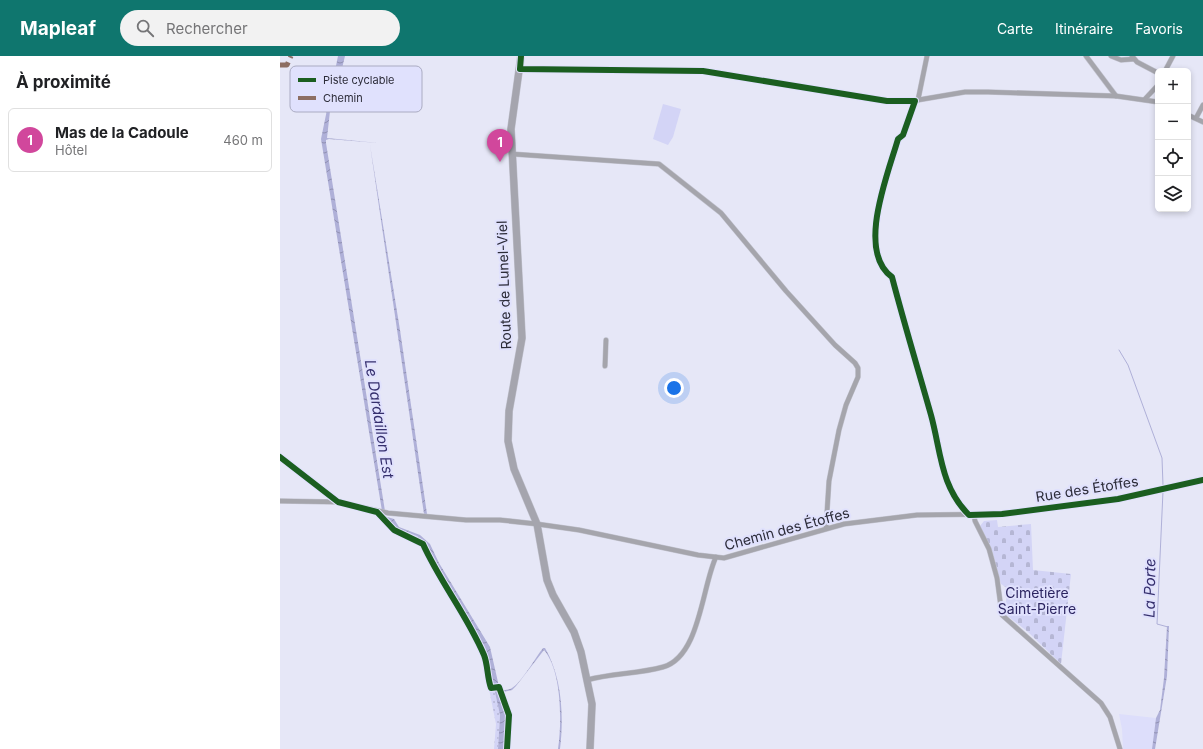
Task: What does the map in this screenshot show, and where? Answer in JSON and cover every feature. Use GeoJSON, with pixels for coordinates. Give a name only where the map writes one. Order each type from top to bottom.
{"type":"FeatureCollection","features":[{"type":"Feature","properties":{"kind":"street","name":"Route de Lunel-Viel"},"geometry":{"type":"LineString","coordinates":[[521,56],[511,129],[522,338],[509,411],[508,441],[513,466],[537,524],[547,580],[578,642],[587,680],[592,711],[590,749]]}},
{"type":"Feature","properties":{"kind":"street"},"geometry":{"type":"LineString","coordinates":[[918,100],[927,56]]}},
{"type":"Feature","properties":{"kind":"street"},"geometry":{"type":"LineString","coordinates":[[1086,56],[1116,96]]}},
{"type":"Feature","properties":{"kind":"street"},"geometry":{"type":"LineString","coordinates":[[1111,56],[1121,60],[1133,58],[1155,71]]}},
{"type":"Feature","properties":{"kind":"street"},"geometry":{"type":"LineString","coordinates":[[1167,68],[1173,56]]}},
{"type":"Feature","properties":{"kind":"street"},"geometry":{"type":"LineString","coordinates":[[520,69],[703,71],[887,101],[918,100],[965,92],[1116,96],[1155,102]]}},
{"type":"Feature","properties":{"kind":"street"},"geometry":{"type":"LineString","coordinates":[[1145,99],[1155,89]]}},
{"type":"Feature","properties":{"kind":"street"},"geometry":{"type":"LineString","coordinates":[[1196,118],[1203,105]]}},
{"type":"Feature","properties":{"kind":"street"},"geometry":{"type":"LineString","coordinates":[[1191,116],[1203,122]]}},
{"type":"Feature","properties":{"kind":"street"},"geometry":{"type":"LineString","coordinates":[[512,154],[659,164],[721,213],[786,291],[834,345],[855,363],[858,368],[858,377],[846,405],[828,481],[826,528]]}},
{"type":"Feature","properties":{"kind":"street"},"geometry":{"type":"LineString","coordinates":[[605,366],[606,340]]}},
{"type":"Feature","properties":{"kind":"street","name":"Rue des Étoffes"},"geometry":{"type":"LineString","coordinates":[[974,515],[1002,514],[1118,499],[1203,480]]}},
{"type":"Feature","properties":{"kind":"street","name":"Chemin des Étoffes"},"geometry":{"type":"LineString","coordinates":[[280,501],[338,502],[376,512],[466,520],[500,520],[537,524],[579,530],[716,558],[734,556],[826,528],[850,523],[917,515],[974,515]]}},
{"type":"Feature","properties":{"kind":"street"},"geometry":{"type":"LineString","coordinates":[[974,515],[975,521],[989,549],[997,578],[1002,614],[1101,703],[1110,718],[1120,749]]}},
{"type":"Feature","properties":{"kind":"street"},"geometry":{"type":"LineString","coordinates":[[587,680],[603,676],[662,668],[671,664],[683,651],[698,622],[710,574],[716,558]]}},
{"type":"Feature","properties":{"kind":"shaded area"},"geometry":{"type":"Polygon","coordinates":[[[1119,714],[1156,718],[1152,749],[1123,749],[1122,729],[1119,714]]]}},
{"type":"Feature","properties":{"kind":"green space"},"geometry":{"type":"Polygon","coordinates":[[[663,104],[681,109],[673,137],[668,145],[653,139],[663,104]]]}},
{"type":"Feature","properties":{"kind":"green space"},"geometry":{"type":"Polygon","coordinates":[[[377,516],[386,518],[397,528],[417,536],[426,542],[442,576],[485,647],[500,715],[498,749],[494,749],[496,724],[482,654],[433,570],[422,545],[395,532],[377,516]]]}},
{"type":"Feature","properties":{"kind":"green space","name":"Cimetière Saint-Pierre"},"geometry":{"type":"Polygon","coordinates":[[[997,520],[998,527],[1031,524],[1033,570],[1071,574],[1061,664],[1028,632],[1005,614],[1007,588],[1001,584],[992,551],[980,526],[984,521],[997,520]]]}},
{"type":"Feature","properties":{"kind":"water"},"geometry":{"type":"Polygon","coordinates":[[[338,56],[345,56],[343,66],[336,66],[338,56]]]}},
{"type":"Feature","properties":{"kind":"water"},"geometry":{"type":"Polygon","coordinates":[[[327,112],[330,112],[327,138],[378,143],[326,140],[385,511],[382,511],[321,139],[327,112]]]}},
{"type":"Feature","properties":{"kind":"water"},"geometry":{"type":"Polygon","coordinates":[[[370,145],[400,330],[427,514],[424,514],[370,145]]]}},
{"type":"Feature","properties":{"kind":"water"},"geometry":{"type":"Polygon","coordinates":[[[384,516],[394,519],[399,527],[420,535],[430,544],[439,563],[490,647],[500,691],[512,688],[522,678],[512,690],[499,693],[506,713],[507,733],[504,749],[498,749],[500,715],[485,647],[442,576],[426,542],[417,536],[397,528],[384,516]]]}},
{"type":"Feature","properties":{"kind":"water","name":"La Porte"},"geometry":{"type":"Polygon","coordinates":[[[1167,626],[1169,626],[1167,676],[1155,749],[1152,749],[1156,718],[1160,710],[1164,678],[1167,626]]]}},
{"type":"Feature","properties":{"kind":"water"},"geometry":{"type":"Polygon","coordinates":[[[543,648],[545,648],[551,659],[555,671],[560,697],[562,723],[560,749],[558,749],[560,725],[559,697],[550,659],[544,650],[526,674],[543,648]]]}},
{"type":"Feature","properties":{"kind":"waterway","name":"La Porte"},"geometry":{"type":"LineString","coordinates":[[1119,350],[1128,365],[1162,458],[1163,485]]}},
{"type":"Feature","properties":{"kind":"waterway","name":"La Porte"},"geometry":{"type":"LineString","coordinates":[[1163,491],[1157,624],[1168,627]]}},
{"type":"Feature","properties":{"kind":"marked path"},"geometry":{"type":"LineString","coordinates":[[280,65],[287,65],[291,56]]}},
{"type":"Feature","properties":{"kind":"cycle path"},"geometry":{"type":"LineString","coordinates":[[521,56],[520,69],[703,71],[887,101],[915,101],[903,135],[898,139],[882,191],[875,231],[876,249],[882,265],[892,277],[931,415],[943,468],[952,492],[959,504],[969,515],[1002,514],[1118,499],[1203,480]]}},
{"type":"Feature","properties":{"kind":"cycle path"},"geometry":{"type":"LineString","coordinates":[[280,457],[338,502],[377,512],[394,530],[423,544],[437,572],[462,612],[477,640],[484,655],[491,688],[499,687],[509,715],[507,749]]}},
{"type":"Feature","properties":{"kind":"place","name":"Mas de la Cadoule"},"geometry":{"type":"Point","coordinates":[500,162]}},
{"type":"Feature","properties":{"kind":"water label","name":"Le Dardaillon Est"},"geometry":{"type":"Point","coordinates":[379,419]}}]}
